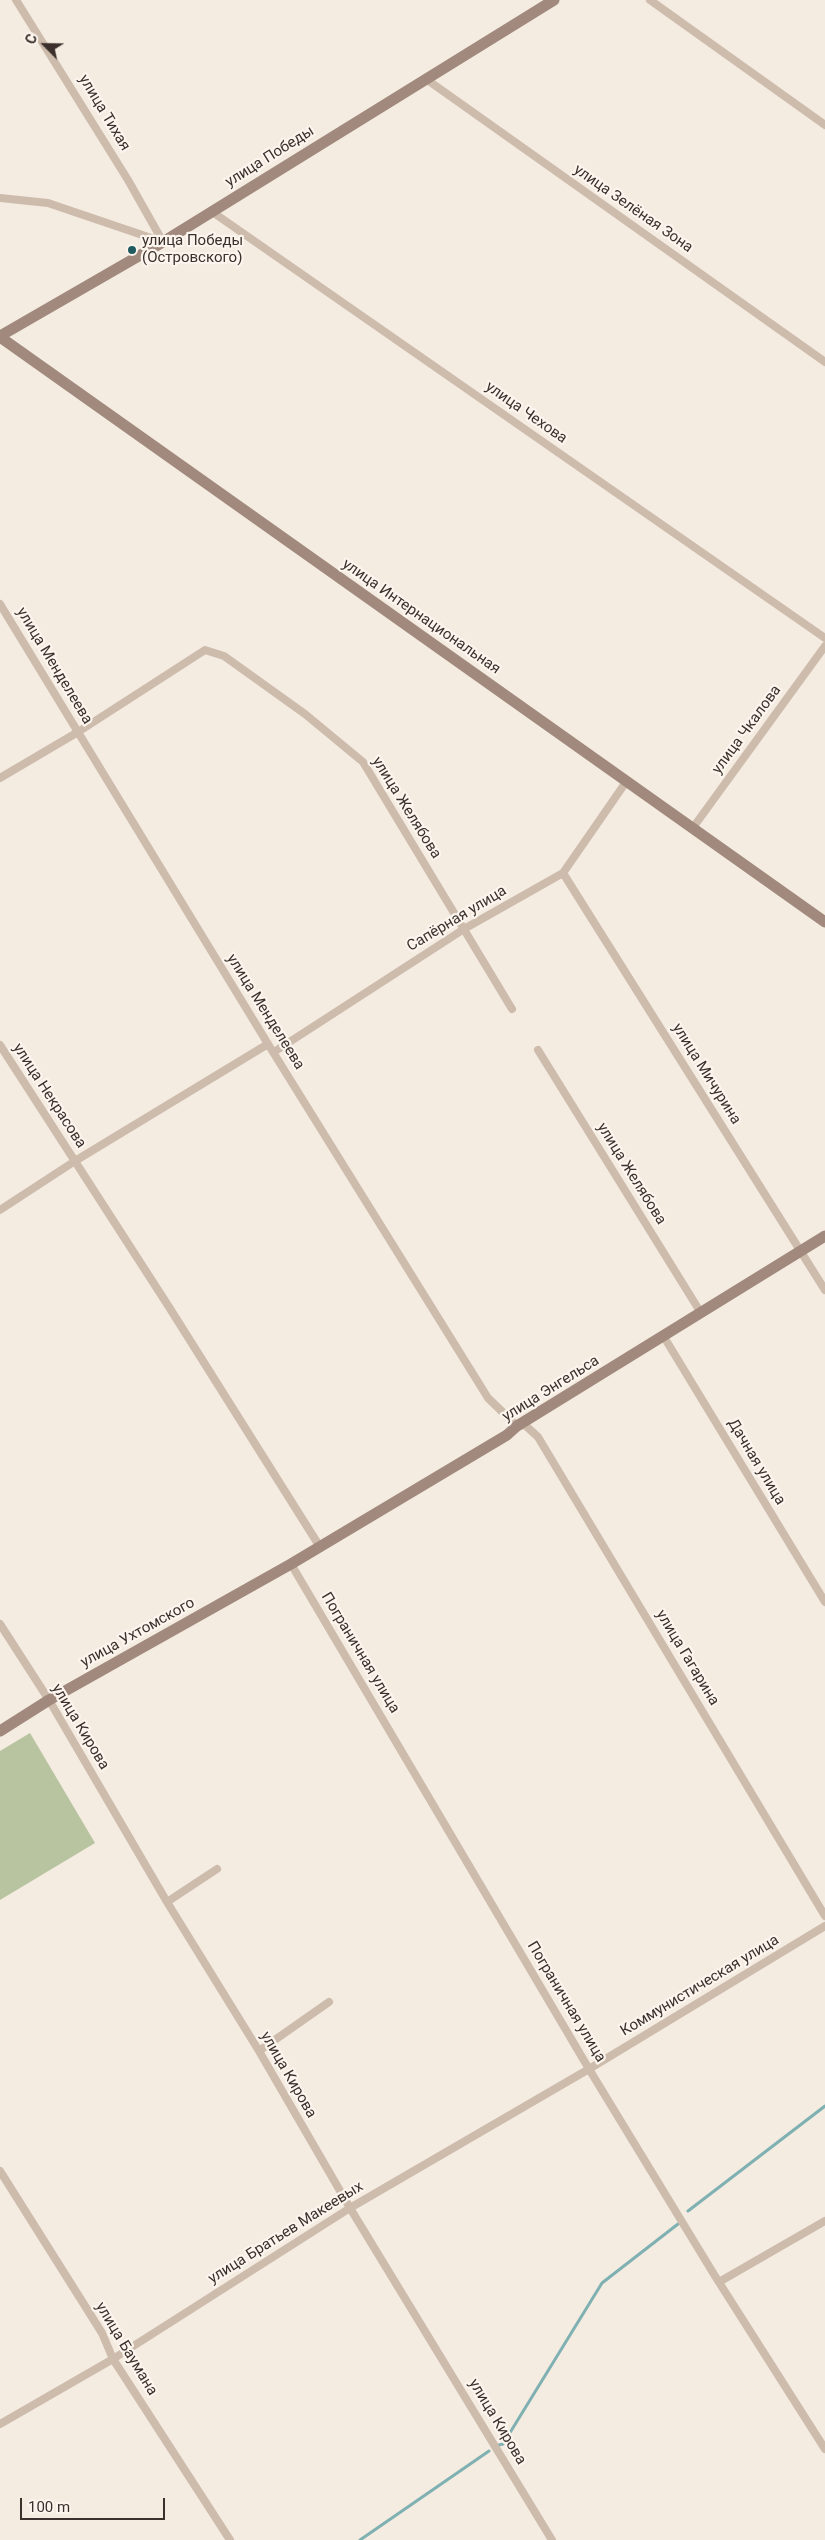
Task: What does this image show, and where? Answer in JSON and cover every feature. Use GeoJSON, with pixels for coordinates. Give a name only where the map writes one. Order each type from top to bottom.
{"type":"FeatureCollection","features":[{"type":"Feature","properties":{"kind":"main road","name":"улица Победы"},"geometry":{"type":"LineString","coordinates":[[0,336],[163,242],[554,0]]}},
{"type":"Feature","properties":{"kind":"main road","name":"улица Интернациональная"},"geometry":{"type":"LineString","coordinates":[[0,336],[825,922]]}},
{"type":"Feature","properties":{"kind":"main road","name":"улица Энгельса"},"geometry":{"type":"LineString","coordinates":[[291,1564],[507,1435],[517,1426],[825,1236]]}},
{"type":"Feature","properties":{"kind":"main road","name":"улица Ухтомского"},"geometry":{"type":"LineString","coordinates":[[0,1731],[49,1700],[291,1564]]}},
{"type":"Feature","properties":{"kind":"street","name":"улица Тихая"},"geometry":{"type":"LineString","coordinates":[[16,0],[128,180],[163,242]]}},
{"type":"Feature","properties":{"kind":"street"},"geometry":{"type":"LineString","coordinates":[[650,0],[825,125]]}},
{"type":"Feature","properties":{"kind":"street","name":"улица Зелёная Зона"},"geometry":{"type":"LineString","coordinates":[[426,78],[825,362]]}},
{"type":"Feature","properties":{"kind":"street"},"geometry":{"type":"LineString","coordinates":[[0,198],[48,203],[163,242]]}},
{"type":"Feature","properties":{"kind":"street","name":"улица Чехова"},"geometry":{"type":"LineString","coordinates":[[211,211],[825,638]]}},
{"type":"Feature","properties":{"kind":"street","name":"улица Менделеева"},"geometry":{"type":"LineString","coordinates":[[0,604],[268,1044],[488,1398],[517,1426]]}},
{"type":"Feature","properties":{"kind":"street","name":"улица Чкалова"},"geometry":{"type":"LineString","coordinates":[[692,829],[825,646]]}},
{"type":"Feature","properties":{"kind":"street","name":"улица Желябова"},"geometry":{"type":"LineString","coordinates":[[78,732],[205,650],[224,656],[305,714],[363,762],[512,1009]]}},
{"type":"Feature","properties":{"kind":"street"},"geometry":{"type":"LineString","coordinates":[[0,778],[78,732]]}},
{"type":"Feature","properties":{"kind":"street","name":"Сапёрная улица"},"geometry":{"type":"LineString","coordinates":[[274,1052],[464,929],[563,872],[626,782]]}},
{"type":"Feature","properties":{"kind":"street","name":"улица Мичурина"},"geometry":{"type":"LineString","coordinates":[[563,872],[825,1290]]}},
{"type":"Feature","properties":{"kind":"street"},"geometry":{"type":"LineString","coordinates":[[0,1210],[75,1161],[268,1044]]}},
{"type":"Feature","properties":{"kind":"street","name":"улица Некрасова"},"geometry":{"type":"LineString","coordinates":[[0,1045],[320,1547]]}},
{"type":"Feature","properties":{"kind":"street","name":"улица Желябова"},"geometry":{"type":"LineString","coordinates":[[538,1050],[700,1313]]}},
{"type":"Feature","properties":{"kind":"street","name":"Дачная улица"},"geometry":{"type":"LineString","coordinates":[[664,1337],[825,1602]]}},
{"type":"Feature","properties":{"kind":"street","name":"улица Гагарина"},"geometry":{"type":"LineString","coordinates":[[517,1426],[526,1425],[538,1437],[825,1916]]}},
{"type":"Feature","properties":{"kind":"street","name":"Пограничная улица"},"geometry":{"type":"LineString","coordinates":[[291,1564],[589,2068],[719,2282],[825,2449]]}},
{"type":"Feature","properties":{"kind":"street","name":"улица Кирова"},"geometry":{"type":"LineString","coordinates":[[0,1624],[49,1700],[167,1902],[259,2051],[350,2208],[552,2540]]}},
{"type":"Feature","properties":{"kind":"street"},"geometry":{"type":"LineString","coordinates":[[167,1902],[217,1869]]}},
{"type":"Feature","properties":{"kind":"street","name":"Коммунистическая улица"},"geometry":{"type":"LineString","coordinates":[[589,2068],[825,1926]]}},
{"type":"Feature","properties":{"kind":"street"},"geometry":{"type":"LineString","coordinates":[[259,2051],[329,2002]]}},
{"type":"Feature","properties":{"kind":"street","name":"улица Братьев Макеевых"},"geometry":{"type":"LineString","coordinates":[[0,2424],[113,2359],[350,2208],[589,2068]]}},
{"type":"Feature","properties":{"kind":"street","name":"улица Баумана"},"geometry":{"type":"LineString","coordinates":[[0,2171],[102,2333],[113,2359],[230,2540]]}},
{"type":"Feature","properties":{"kind":"street"},"geometry":{"type":"LineString","coordinates":[[719,2282],[825,2221]]}},
{"type":"Feature","properties":{"kind":"green space"},"geometry":{"type":"Polygon","coordinates":[[[30,1733],[95,1843],[0,1900],[0,1751],[30,1733]]]}},
{"type":"Feature","properties":{"kind":"waterway"},"geometry":{"type":"LineString","coordinates":[[688,2211],[825,2106]]}},
{"type":"Feature","properties":{"kind":"waterway"},"geometry":{"type":"LineString","coordinates":[[499,2445],[503,2444],[602,2283],[678,2224]]}},
{"type":"Feature","properties":{"kind":"waterway"},"geometry":{"type":"LineString","coordinates":[[360,2540],[489,2451]]}},
{"type":"Feature","properties":{"kind":"place","name":"улица Победы (Островского)"},"geometry":{"type":"Point","coordinates":[132,250]}}]}
